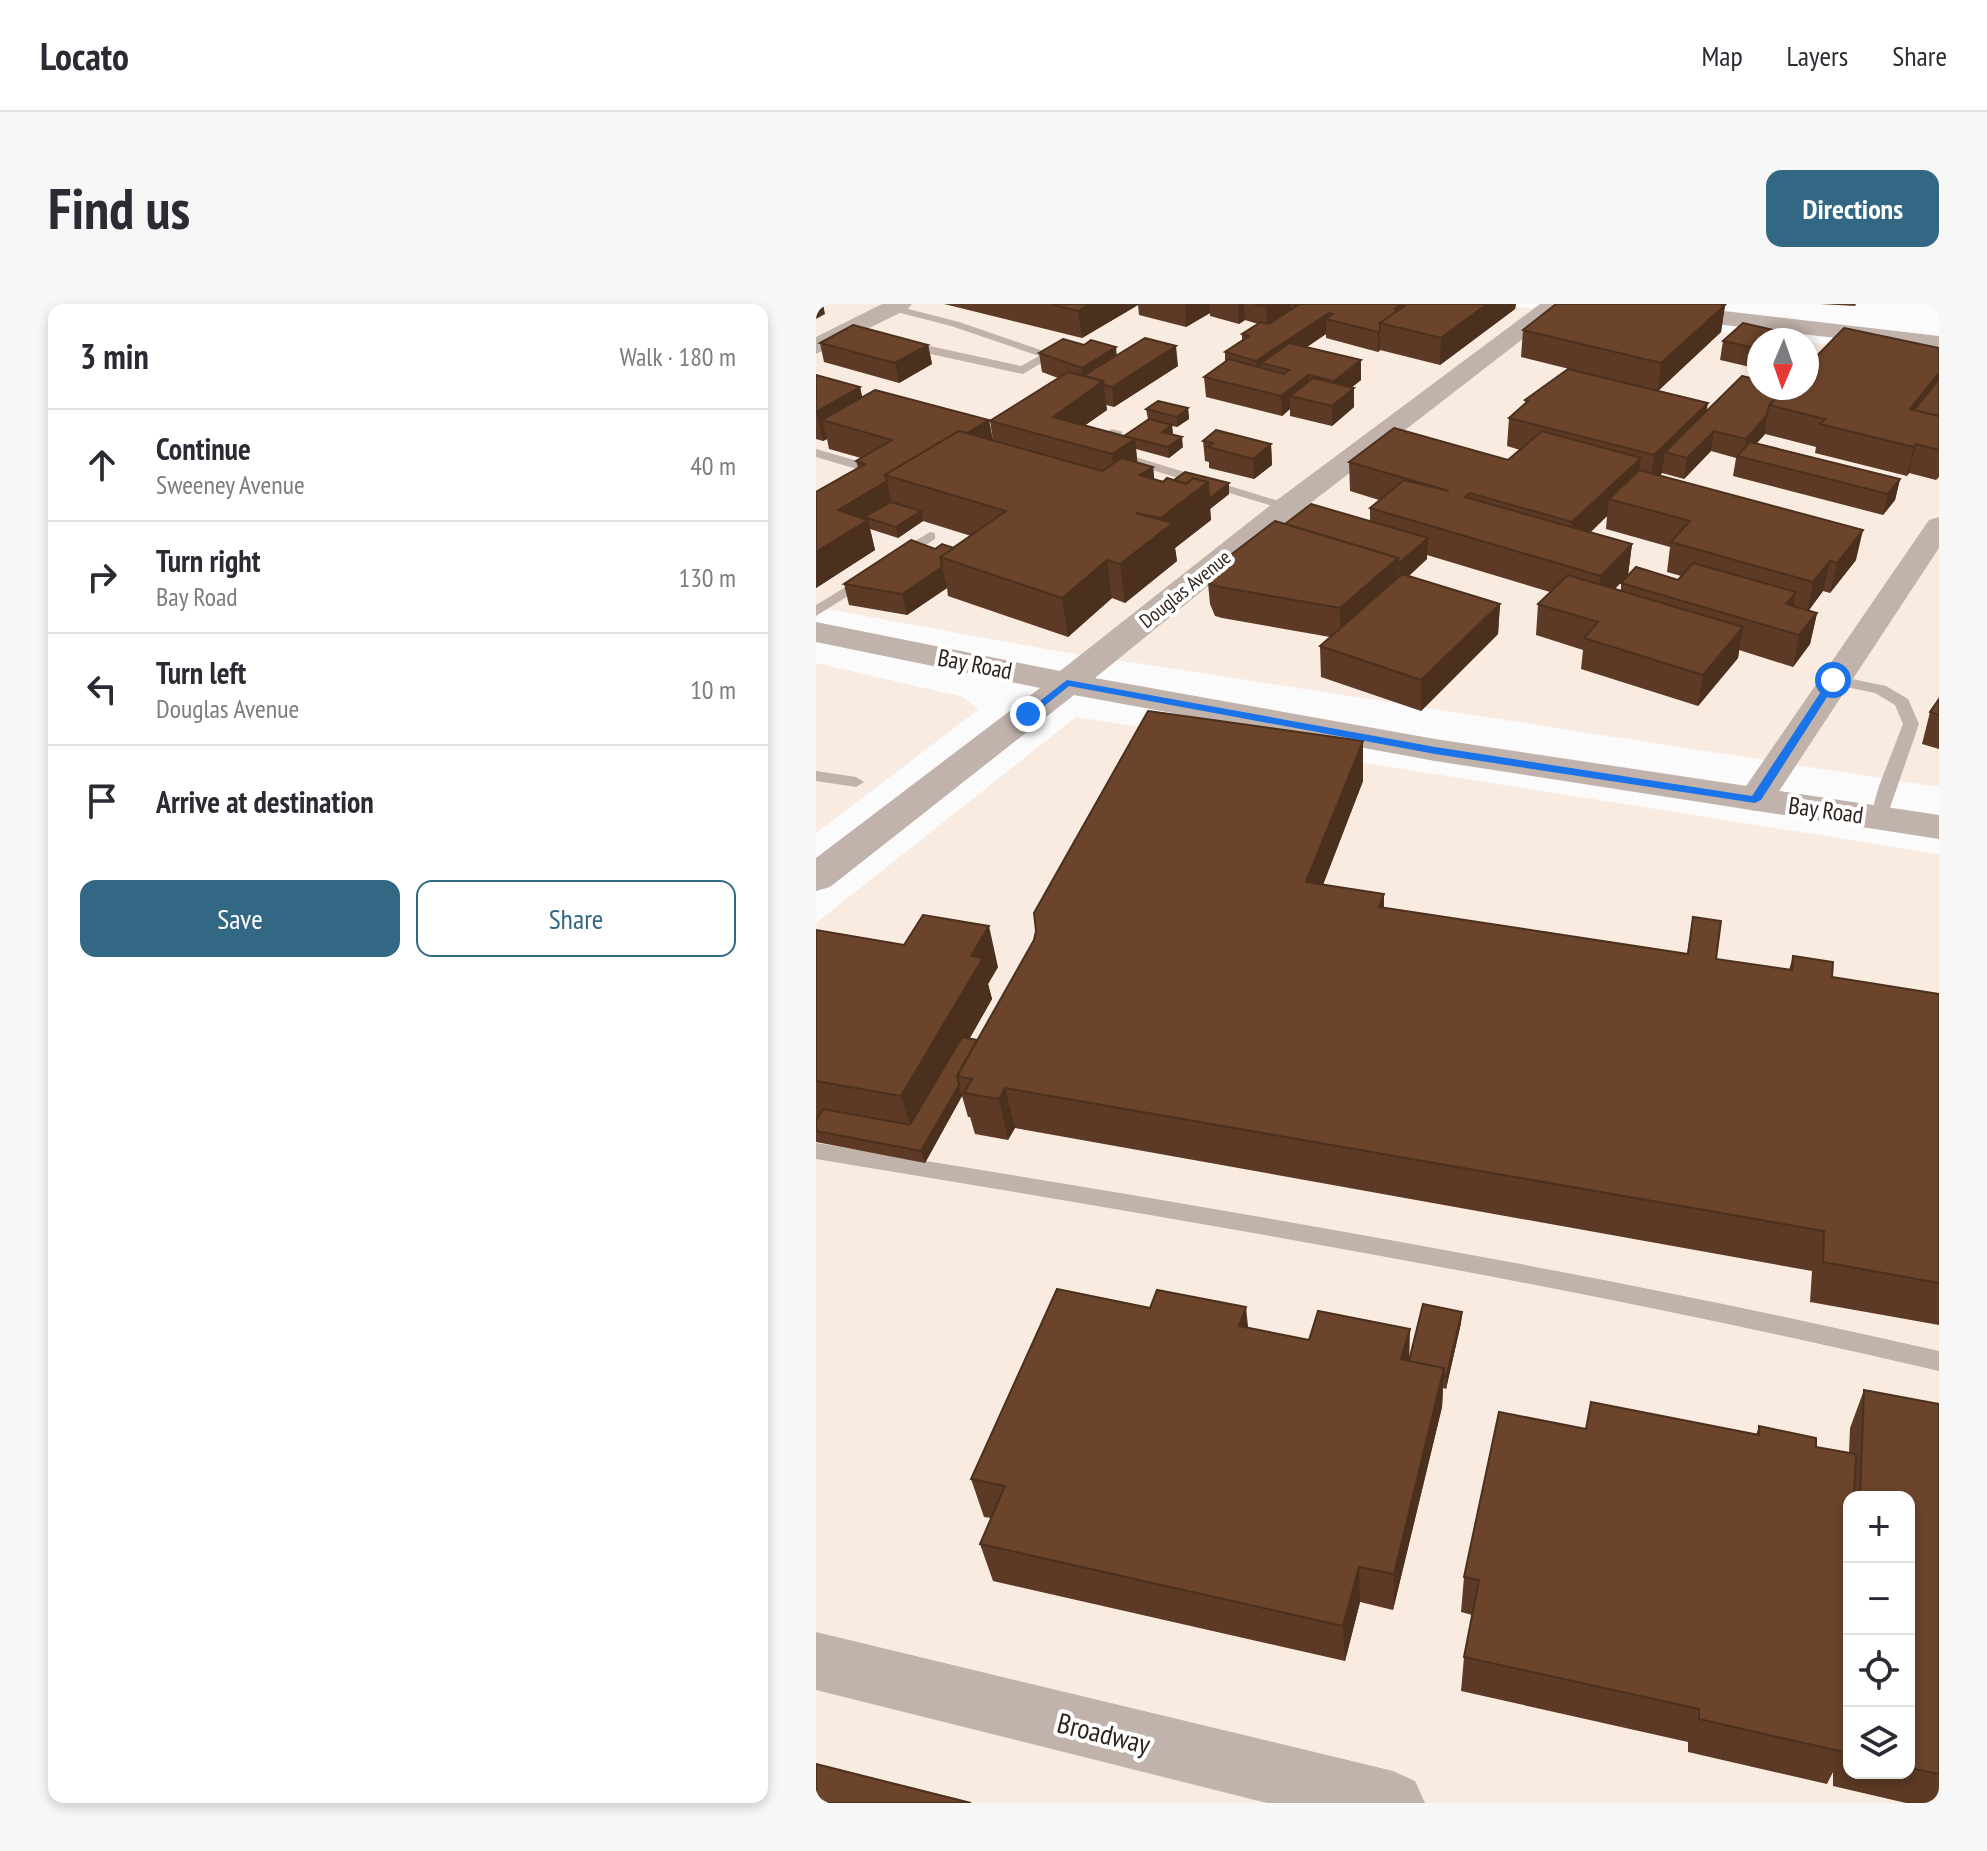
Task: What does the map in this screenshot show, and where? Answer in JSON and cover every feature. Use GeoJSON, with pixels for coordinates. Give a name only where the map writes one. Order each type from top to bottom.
{"type":"FeatureCollection","features":[{"type":"Feature","properties":{"kind":"street","name":"Douglas Avenue"},"geometry":{"type":"LineString","coordinates":[[816,878],[1288,506],[1556,304]]}},
{"type":"Feature","properties":{"kind":"street"},"geometry":{"type":"LineString","coordinates":[[1602,304],[1894,327],[1939,343]]}},
{"type":"Feature","properties":{"kind":"street"},"geometry":{"type":"LineString","coordinates":[[816,347],[857,332],[896,306]]}},
{"type":"Feature","properties":{"kind":"street"},"geometry":{"type":"LineString","coordinates":[[1755,800],[1939,526]]}},
{"type":"Feature","properties":{"kind":"street","name":"Bay Road"},"geometry":{"type":"LineString","coordinates":[[816,632],[1067,683],[1435,750],[1939,827]]}},
{"type":"Feature","properties":{"kind":"street","name":"Broadway"},"geometry":{"type":"LineString","coordinates":[[816,1661],[1259,1788],[1393,1803]]}},
{"type":"Feature","properties":{"kind":"lane"},"geometry":{"type":"LineString","coordinates":[[893,341],[962,359],[1023,370],[1049,355],[896,306]]}},
{"type":"Feature","properties":{"kind":"lane"},"geometry":{"type":"LineString","coordinates":[[1117,432],[1093,448],[1288,506]]}},
{"type":"Feature","properties":{"kind":"lane"},"geometry":{"type":"LineString","coordinates":[[816,453],[860,466]]}},
{"type":"Feature","properties":{"kind":"lane"},"geometry":{"type":"LineString","coordinates":[[816,612],[930,536]]}},
{"type":"Feature","properties":{"kind":"lane"},"geometry":{"type":"LineString","coordinates":[[1833,680],[1880,689],[1902,702],[1911,724],[1887,786],[1879,818]]}},
{"type":"Feature","properties":{"kind":"lane"},"geometry":{"type":"LineString","coordinates":[[816,776],[856,782]]}},
{"type":"Feature","properties":{"kind":"lane"},"geometry":{"type":"LineString","coordinates":[[816,1151],[1043,1187],[1702,1307],[1779,1322],[1939,1361]]}},
{"type":"Feature","properties":{"kind":"shaded area"},"geometry":{"type":"Polygon","coordinates":[[[816,304],[1495,304],[1747,335],[1747,400],[1819,400],[1819,343],[1939,358],[1939,787],[1045,649],[816,607],[816,304]]]}},
{"type":"Feature","properties":{"kind":"shaded area"},"geometry":{"type":"Polygon","coordinates":[[[816,663],[963,697],[978,710],[816,833],[816,663]]]}},
{"type":"Feature","properties":{"kind":"shaded area"},"geometry":{"type":"Polygon","coordinates":[[[1076,717],[1939,854],[1939,1803],[816,1803],[816,923],[1076,717]]]}},
{"type":"Feature","properties":{"kind":"building"},"geometry":{"type":"Polygon","coordinates":[[[1051,304],[1090,304],[1078,311],[1051,304]]]}},
{"type":"Feature","properties":{"kind":"building"},"geometry":{"type":"Polygon","coordinates":[[[1293,304],[1402,304],[1395,309],[1399,310],[1380,323],[1378,332],[1326,319],[1333,314],[1329,313],[1256,361],[1225,352],[1249,336],[1242,334],[1261,322],[1269,324],[1298,305],[1293,304]]]}},
{"type":"Feature","properties":{"kind":"building"},"geometry":{"type":"Polygon","coordinates":[[[1407,304],[1487,304],[1441,338],[1380,323],[1407,304]]]}},
{"type":"Feature","properties":{"kind":"building"},"geometry":{"type":"Polygon","coordinates":[[[1556,304],[1725,305],[1661,363],[1523,330],[1556,304]]]}},
{"type":"Feature","properties":{"kind":"building"},"geometry":{"type":"Polygon","coordinates":[[[1743,323],[1765,328],[1747,328],[1747,346],[1723,341],[1743,323]]]}},
{"type":"Feature","properties":{"kind":"building"},"geometry":{"type":"Polygon","coordinates":[[[853,325],[928,345],[895,363],[820,343],[853,325]]]}},
{"type":"Feature","properties":{"kind":"building"},"geometry":{"type":"Polygon","coordinates":[[[1844,328],[1939,348],[1939,373],[1910,409],[1939,416],[1939,450],[1916,444],[1914,447],[1820,424],[1825,419],[1769,405],[1774,400],[1819,400],[1819,354],[1844,328]]]}},
{"type":"Feature","properties":{"kind":"building"},"geometry":{"type":"Polygon","coordinates":[[[1145,338],[1176,346],[1112,387],[1104,385],[1103,381],[1083,376],[1145,338]]]}},
{"type":"Feature","properties":{"kind":"building"},"geometry":{"type":"Polygon","coordinates":[[[1063,339],[1084,345],[1091,340],[1116,347],[1082,368],[1039,353],[1063,339]]]}},
{"type":"Feature","properties":{"kind":"building"},"geometry":{"type":"Polygon","coordinates":[[[1289,343],[1361,360],[1334,381],[1308,375],[1281,396],[1204,377],[1229,359],[1284,374],[1289,370],[1261,363],[1289,343]]]}},
{"type":"Feature","properties":{"kind":"building"},"geometry":{"type":"Polygon","coordinates":[[[1568,369],[1708,403],[1654,455],[1509,418],[1528,401],[1525,400],[1568,369]]]}},
{"type":"Feature","properties":{"kind":"building"},"geometry":{"type":"Polygon","coordinates":[[[1068,372],[1103,381],[1053,417],[1135,439],[1112,454],[990,421],[1068,372]]]}},
{"type":"Feature","properties":{"kind":"building"},"geometry":{"type":"Polygon","coordinates":[[[816,375],[860,387],[816,412],[816,375]]]}},
{"type":"Feature","properties":{"kind":"building"},"geometry":{"type":"Polygon","coordinates":[[[1742,376],[1747,377],[1747,400],[1774,400],[1769,405],[1767,415],[1746,439],[1714,431],[1687,458],[1665,452],[1742,376]]]}},
{"type":"Feature","properties":{"kind":"building"},"geometry":{"type":"Polygon","coordinates":[[[1313,378],[1354,388],[1332,406],[1290,396],[1313,378]]]}},
{"type":"Feature","properties":{"kind":"building"},"geometry":{"type":"Polygon","coordinates":[[[1939,379],[1939,416],[1914,410],[1939,379]]]}},
{"type":"Feature","properties":{"kind":"building"},"geometry":{"type":"Polygon","coordinates":[[[875,390],[989,420],[967,433],[959,431],[885,475],[887,481],[838,510],[868,520],[816,552],[816,492],[865,464],[856,461],[892,440],[822,420],[875,390]]]}},
{"type":"Feature","properties":{"kind":"building"},"geometry":{"type":"Polygon","coordinates":[[[1158,401],[1188,408],[1177,417],[1146,409],[1158,401]]]}},
{"type":"Feature","properties":{"kind":"building"},"geometry":{"type":"Polygon","coordinates":[[[1149,419],[1172,425],[1162,432],[1182,437],[1168,447],[1124,436],[1149,419]]]}},
{"type":"Feature","properties":{"kind":"building"},"geometry":{"type":"Polygon","coordinates":[[[1394,428],[1508,460],[1542,431],[1641,458],[1572,522],[1470,493],[1465,497],[1632,544],[1601,576],[1370,508],[1404,480],[1449,491],[1349,462],[1394,428]]]}},
{"type":"Feature","properties":{"kind":"building"},"geometry":{"type":"Polygon","coordinates":[[[1216,430],[1271,444],[1253,459],[1208,447],[1213,443],[1203,441],[1216,430]]]}},
{"type":"Feature","properties":{"kind":"building"},"geometry":{"type":"Polygon","coordinates":[[[959,431],[1102,471],[1122,458],[1153,467],[1140,475],[1163,482],[1167,478],[1186,484],[1193,478],[1208,482],[1161,518],[1136,513],[1173,523],[1120,564],[1107,560],[1062,598],[940,557],[1006,511],[885,475],[959,431]]]}},
{"type":"Feature","properties":{"kind":"building"},"geometry":{"type":"Polygon","coordinates":[[[1750,442],[1900,479],[1888,494],[1737,456],[1750,442]]]}},
{"type":"Feature","properties":{"kind":"building"},"geometry":{"type":"Polygon","coordinates":[[[1639,470],[1863,530],[1837,563],[1830,561],[1813,582],[1671,542],[1690,521],[1609,499],[1639,470]]]}},
{"type":"Feature","properties":{"kind":"building"},"geometry":{"type":"Polygon","coordinates":[[[1185,472],[1229,483],[1209,499],[1208,482],[1193,478],[1186,484],[1174,480],[1185,472]]]}},
{"type":"Feature","properties":{"kind":"building"},"geometry":{"type":"Polygon","coordinates":[[[891,502],[921,511],[896,527],[864,517],[891,502]]]}},
{"type":"Feature","properties":{"kind":"building"},"geometry":{"type":"Polygon","coordinates":[[[1311,504],[1428,538],[1399,563],[1398,558],[1285,524],[1311,504]]]}},
{"type":"Feature","properties":{"kind":"building"},"geometry":{"type":"Polygon","coordinates":[[[1275,521],[1398,558],[1340,608],[1212,585],[1207,573],[1275,521]]]}},
{"type":"Feature","properties":{"kind":"building"},"geometry":{"type":"Polygon","coordinates":[[[911,540],[935,549],[942,544],[954,548],[940,557],[942,567],[902,594],[844,584],[911,540]]]}},
{"type":"Feature","properties":{"kind":"building"},"geometry":{"type":"Polygon","coordinates":[[[1693,563],[1796,592],[1786,604],[1817,613],[1799,635],[1621,583],[1636,567],[1678,580],[1693,563]]]}},
{"type":"Feature","properties":{"kind":"building"},"geometry":{"type":"Polygon","coordinates":[[[1402,574],[1500,604],[1421,680],[1320,646],[1402,574]]]}},
{"type":"Feature","properties":{"kind":"building"},"geometry":{"type":"Polygon","coordinates":[[[1568,575],[1743,627],[1703,675],[1584,638],[1598,622],[1538,604],[1568,575]]]}},
{"type":"Feature","properties":{"kind":"building"},"geometry":{"type":"Polygon","coordinates":[[[1939,699],[1939,715],[1930,712],[1939,699]]]}},
{"type":"Feature","properties":{"kind":"building"},"geometry":{"type":"Polygon","coordinates":[[[1148,711],[1363,741],[1306,882],[1384,894],[1379,907],[1688,954],[1693,917],[1721,921],[1716,959],[1792,970],[1793,956],[1833,962],[1832,977],[1939,994],[1939,1283],[1823,1262],[1824,1231],[1005,1088],[999,1099],[964,1093],[972,1079],[957,1076],[1034,940],[1034,913],[1148,711]]]}},
{"type":"Feature","properties":{"kind":"building"},"geometry":{"type":"Polygon","coordinates":[[[923,915],[989,926],[971,956],[983,958],[901,1096],[816,1081],[816,930],[904,945],[923,915]]]}},
{"type":"Feature","properties":{"kind":"building"},"geometry":{"type":"Polygon","coordinates":[[[962,1037],[977,1040],[957,1076],[959,1085],[921,1151],[816,1131],[816,1120],[823,1109],[910,1125],[962,1037]]]}},
{"type":"Feature","properties":{"kind":"building"},"geometry":{"type":"Polygon","coordinates":[[[1057,1289],[1150,1308],[1157,1290],[1246,1307],[1239,1326],[1309,1340],[1318,1311],[1410,1329],[1401,1359],[1444,1368],[1394,1574],[1359,1567],[1343,1626],[980,1544],[1005,1486],[971,1479],[1057,1289]]]}},
{"type":"Feature","properties":{"kind":"building"},"geometry":{"type":"Polygon","coordinates":[[[1423,1304],[1462,1312],[1446,1378],[1444,1368],[1409,1361],[1423,1304]]]}},
{"type":"Feature","properties":{"kind":"building"},"geometry":{"type":"Polygon","coordinates":[[[1864,1390],[1939,1404],[1939,1774],[1915,1769],[1915,1491],[1860,1491],[1864,1390]]]}},
{"type":"Feature","properties":{"kind":"building"},"geometry":{"type":"Polygon","coordinates":[[[1591,1402],[1759,1435],[1759,1426],[1816,1438],[1816,1447],[1856,1454],[1854,1491],[1843,1491],[1843,1752],[1699,1719],[1699,1709],[1464,1657],[1479,1580],[1464,1577],[1499,1412],[1586,1429],[1591,1402]]]}},
{"type":"Feature","properties":{"kind":"building"},"geometry":{"type":"Polygon","coordinates":[[[816,1764],[971,1803],[816,1803],[816,1764]]]}},
{"type":"Feature","properties":{"kind":"route"},"geometry":{"type":"LineString","coordinates":[[1028,714],[1067,683],[1435,750],[1755,800],[1833,680]]}}]}
